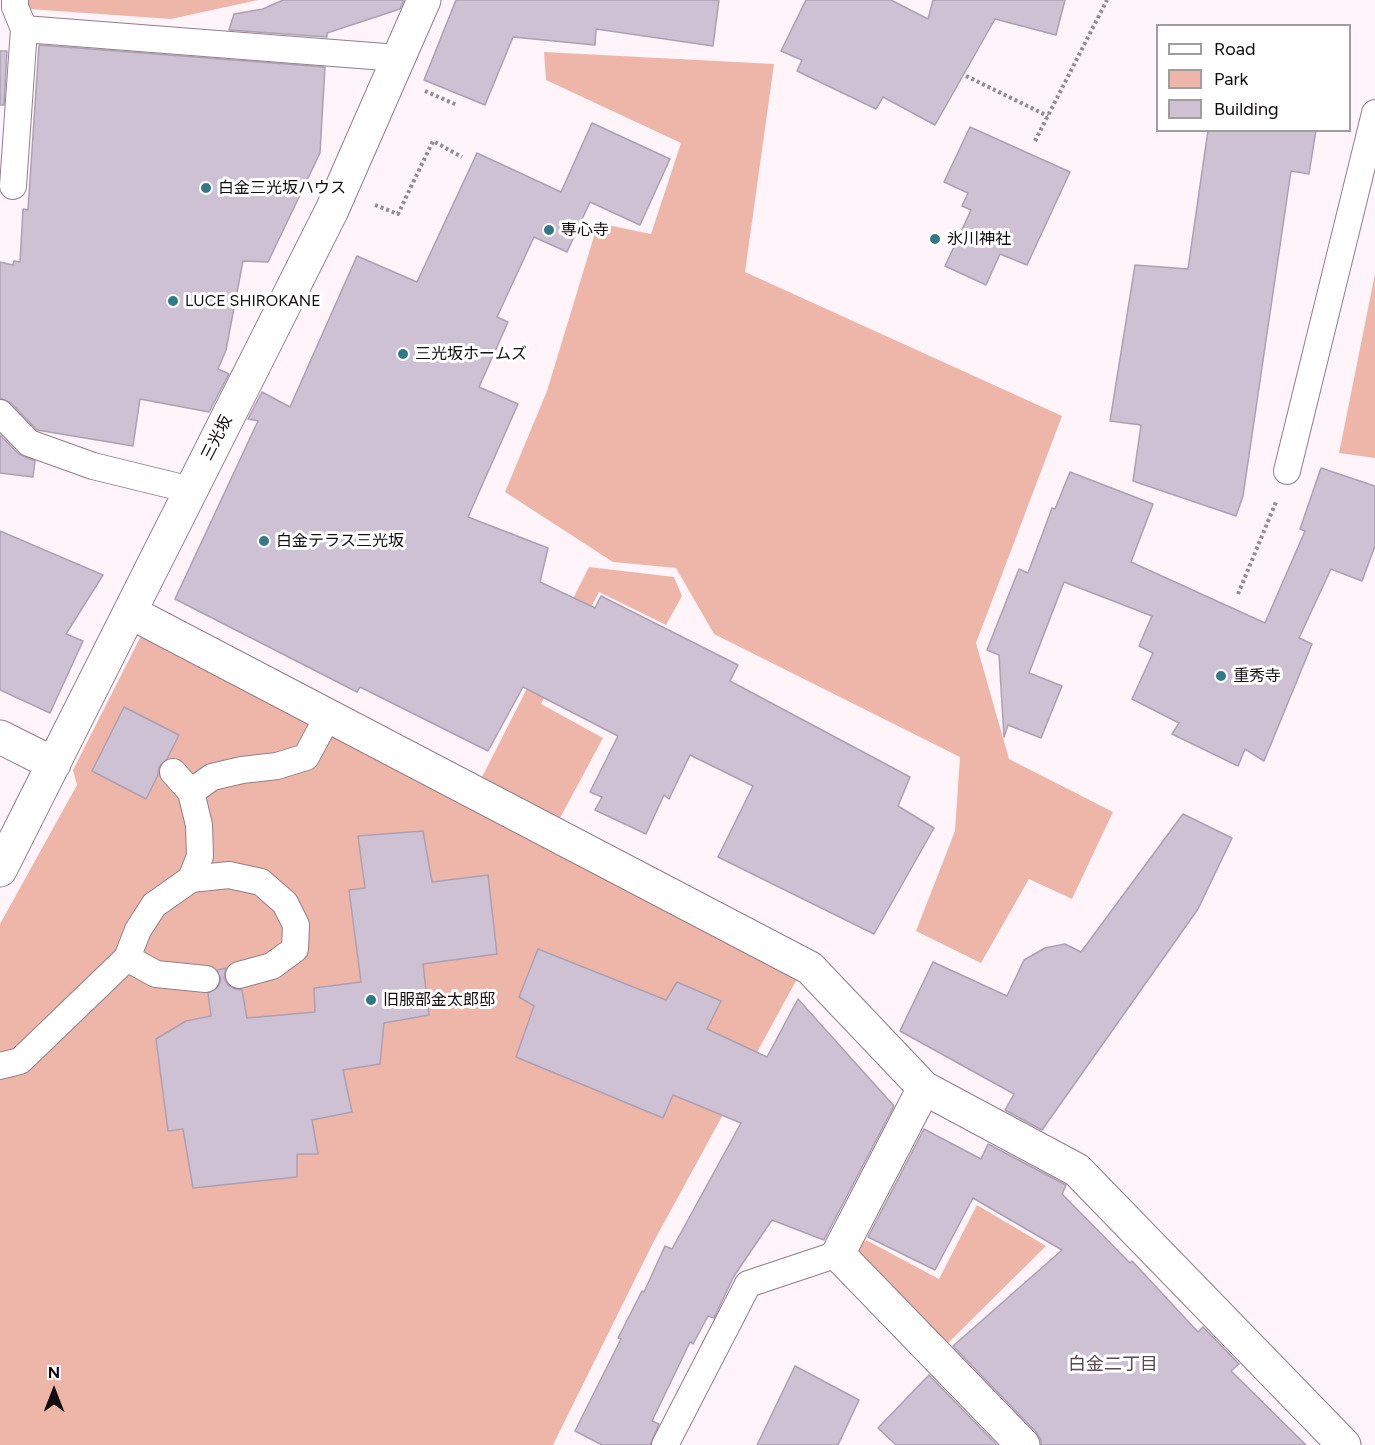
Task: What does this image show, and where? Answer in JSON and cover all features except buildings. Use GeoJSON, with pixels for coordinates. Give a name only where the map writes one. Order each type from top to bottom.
{"type":"FeatureCollection","features":[{"type":"Feature","properties":{"kind":"street","name":"三光坂"},"geometry":{"type":"LineString","coordinates":[[0,870],[332,210],[424,0]]}},
{"type":"Feature","properties":{"kind":"street"},"geometry":{"type":"LineString","coordinates":[[130,612],[810,968],[924,1088],[1077,1170],[1344,1445]]}},
{"type":"Feature","properties":{"kind":"street"},"geometry":{"type":"LineString","coordinates":[[0,737],[54,764]]}},
{"type":"Feature","properties":{"kind":"street"},"geometry":{"type":"LineString","coordinates":[[924,1088],[838,1254],[1023,1445]]}},
{"type":"Feature","properties":{"kind":"lane"},"geometry":{"type":"LineString","coordinates":[[13,186],[24,29],[15,8],[15,0]]}},
{"type":"Feature","properties":{"kind":"lane"},"geometry":{"type":"LineString","coordinates":[[24,29],[398,58]]}},
{"type":"Feature","properties":{"kind":"lane"},"geometry":{"type":"LineString","coordinates":[[1287,471],[1375,112]]}},
{"type":"Feature","properties":{"kind":"lane"},"geometry":{"type":"LineString","coordinates":[[0,413],[28,443],[93,466],[191,490]]}},
{"type":"Feature","properties":{"kind":"lane"},"geometry":{"type":"LineString","coordinates":[[191,792],[212,777],[242,770],[277,766],[306,758],[328,716]]}},
{"type":"Feature","properties":{"kind":"lane"},"geometry":{"type":"LineString","coordinates":[[173,772],[191,792],[199,825],[200,856],[191,879]]}},
{"type":"Feature","properties":{"kind":"lane"},"geometry":{"type":"LineString","coordinates":[[0,1066],[20,1061],[128,958],[138,930],[154,905],[191,879],[229,875],[261,882],[285,903],[296,925],[295,949],[272,966],[239,975]]}},
{"type":"Feature","properties":{"kind":"lane"},"geometry":{"type":"LineString","coordinates":[[128,958],[156,974],[206,979]]}},
{"type":"Feature","properties":{"kind":"lane"},"geometry":{"type":"LineString","coordinates":[[665,1445],[748,1284],[838,1254]]}},
{"type":"Feature","properties":{"kind":"path"},"geometry":{"type":"LineString","coordinates":[[1035,141],[1107,0]]}},
{"type":"Feature","properties":{"kind":"path"},"geometry":{"type":"LineString","coordinates":[[966,76],[1048,116]]}},
{"type":"Feature","properties":{"kind":"path"},"geometry":{"type":"LineString","coordinates":[[424,90],[457,105]]}},
{"type":"Feature","properties":{"kind":"path"},"geometry":{"type":"LineString","coordinates":[[366,200],[398,214],[433,141],[462,157]]}},
{"type":"Feature","properties":{"kind":"path"},"geometry":{"type":"LineString","coordinates":[[1238,594],[1277,499]]}},
{"type":"Feature","properties":{"kind":"green space"},"geometry":{"type":"Polygon","coordinates":[[[29,0],[258,0],[171,19],[29,9],[29,0]]]}},
{"type":"Feature","properties":{"kind":"green space"},"geometry":{"type":"Polygon","coordinates":[[[544,52],[774,64],[745,272],[1062,416],[976,643],[1009,759],[1113,812],[1072,899],[1029,879],[981,963],[916,931],[955,831],[960,757],[714,634],[676,568],[613,562],[505,492],[547,391],[598,223],[651,234],[681,143],[546,80],[544,52]]]}},
{"type":"Feature","properties":{"kind":"green space"},"geometry":{"type":"Polygon","coordinates":[[[1375,274],[1375,458],[1339,453],[1375,274]]]}},
{"type":"Feature","properties":{"kind":"green space"},"geometry":{"type":"Polygon","coordinates":[[[589,567],[674,577],[682,596],[666,625],[599,592],[541,704],[603,738],[560,818],[482,777],[589,567]]]}},
{"type":"Feature","properties":{"kind":"green space"},"geometry":{"type":"Polygon","coordinates":[[[143,632],[797,979],[653,1243],[553,1445],[0,1445],[0,924],[77,785],[73,770],[143,632]]]}},
{"type":"Feature","properties":{"kind":"green space"},"geometry":{"type":"Polygon","coordinates":[[[977,1205],[1046,1246],[942,1349],[853,1255],[866,1240],[939,1279],[977,1205]]]}},
{"type":"Feature","properties":{"kind":"place","name":"白金三光坂ハウス"},"geometry":{"type":"Point","coordinates":[206,188]}},
{"type":"Feature","properties":{"kind":"place","name":"専心寺"},"geometry":{"type":"Point","coordinates":[549,230]}},
{"type":"Feature","properties":{"kind":"place","name":"氷川神社"},"geometry":{"type":"Point","coordinates":[935,239]}},
{"type":"Feature","properties":{"kind":"place","name":"LUCE SHIROKANE"},"geometry":{"type":"Point","coordinates":[173,301]}},
{"type":"Feature","properties":{"kind":"place","name":"三光坂ホームズ"},"geometry":{"type":"Point","coordinates":[403,354]}},
{"type":"Feature","properties":{"kind":"place","name":"白金テラス三光坂"},"geometry":{"type":"Point","coordinates":[264,541]}},
{"type":"Feature","properties":{"kind":"place","name":"重秀寺"},"geometry":{"type":"Point","coordinates":[1221,676]}},
{"type":"Feature","properties":{"kind":"place","name":"旧服部金太郎邸"},"geometry":{"type":"Point","coordinates":[371,1000]}},
{"type":"Feature","properties":{"kind":"district","name":"白金二丁目"},"geometry":{"type":"Point","coordinates":[1113,1365]}}]}
